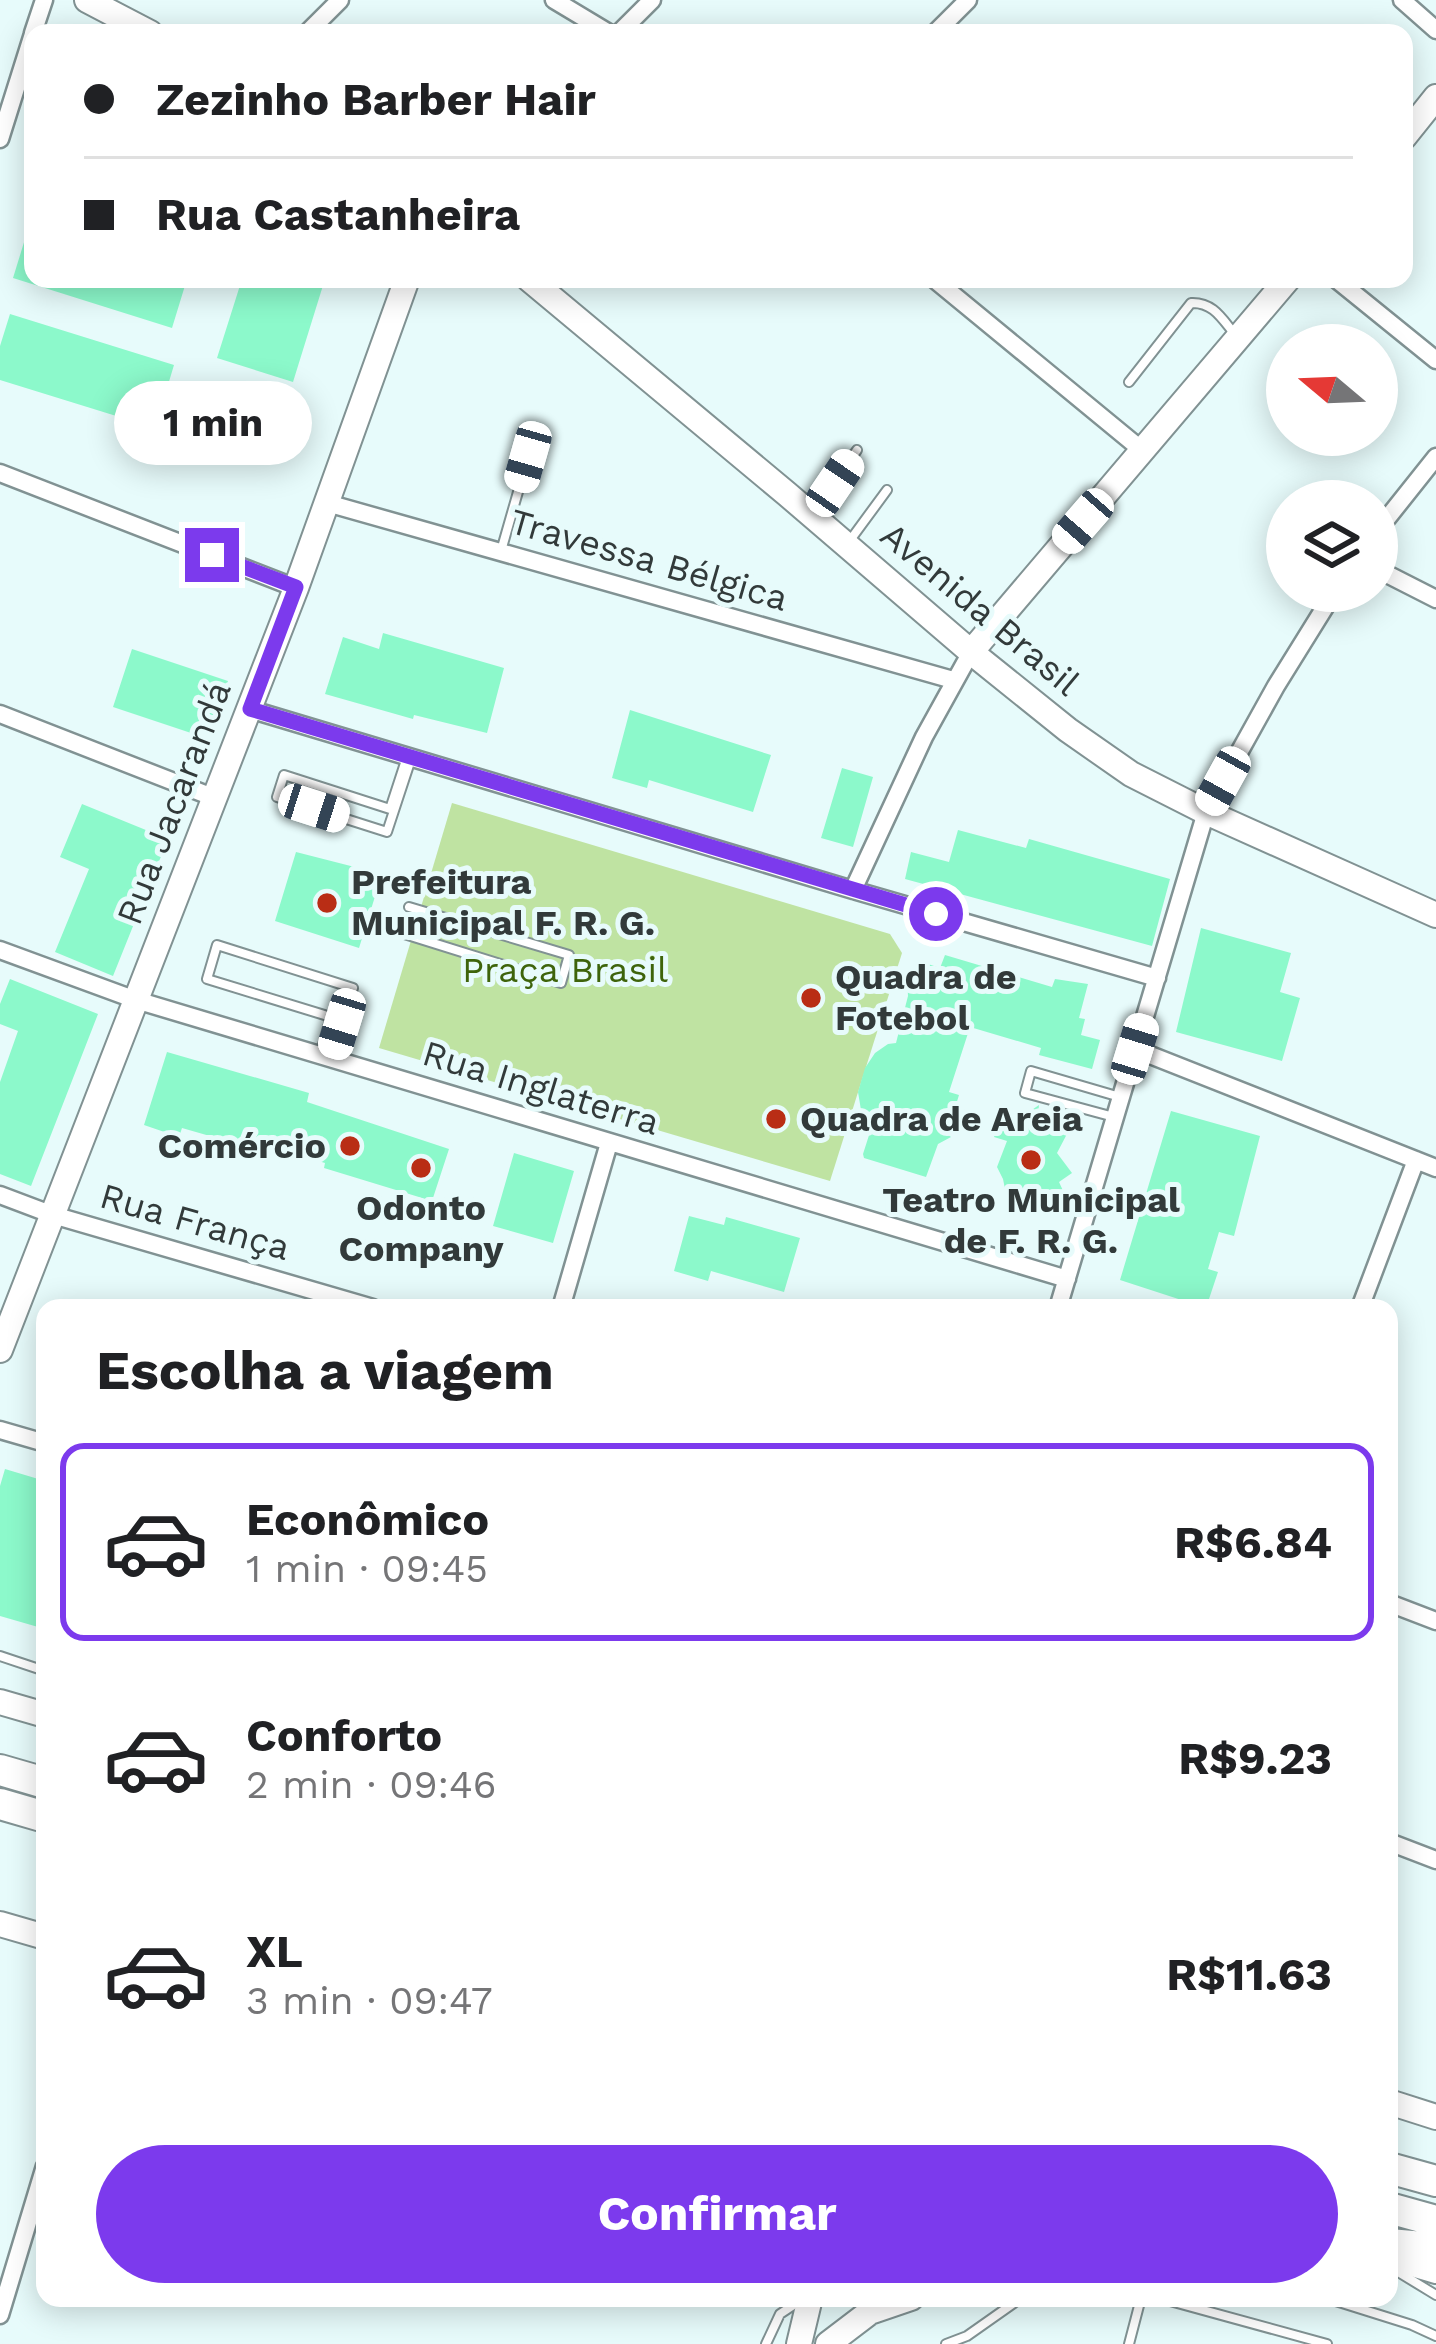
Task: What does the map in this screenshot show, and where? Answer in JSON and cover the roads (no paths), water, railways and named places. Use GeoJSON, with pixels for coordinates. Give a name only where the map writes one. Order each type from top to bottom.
{"type":"FeatureCollection","features":[{"type":"Feature","properties":{"kind":"highway"},"geometry":{"type":"LineString","coordinates":[[0,1770],[36,1780]]}},
{"type":"Feature","properties":{"kind":"highway"},"geometry":{"type":"LineString","coordinates":[[0,1804],[36,1814]]}},
{"type":"Feature","properties":{"kind":"highway"},"geometry":{"type":"LineString","coordinates":[[1398,2170],[1436,2181]]}},
{"type":"Feature","properties":{"kind":"highway"},"geometry":{"type":"LineString","coordinates":[[1398,2210],[1436,2221]]}},
{"type":"Feature","properties":{"kind":"highway"},"geometry":{"type":"LineString","coordinates":[[1398,2245],[1436,2248]]}},
{"type":"Feature","properties":{"kind":"street"},"geometry":{"type":"LineString","coordinates":[[86,0],[133,24]]}},
{"type":"Feature","properties":{"kind":"street"},"geometry":{"type":"LineString","coordinates":[[316,24],[340,0]]}},
{"type":"Feature","properties":{"kind":"street"},"geometry":{"type":"LineString","coordinates":[[554,0],[594,24]]}},
{"type":"Feature","properties":{"kind":"street"},"geometry":{"type":"LineString","coordinates":[[628,24],[652,0]]}},
{"type":"Feature","properties":{"kind":"street"},"geometry":{"type":"LineString","coordinates":[[944,24],[968,0]]}},
{"type":"Feature","properties":{"kind":"street"},"geometry":{"type":"LineString","coordinates":[[1402,0],[1436,30]]}},
{"type":"Feature","properties":{"kind":"street"},"geometry":{"type":"LineString","coordinates":[[0,140],[24,62]]}},
{"type":"Feature","properties":{"kind":"street"},"geometry":{"type":"LineString","coordinates":[[1413,126],[1436,98]]}},
{"type":"Feature","properties":{"kind":"street","name":"Rua Jacarandá"},"geometry":{"type":"LineString","coordinates":[[0,1350],[250,709],[404,288]]}},
{"type":"Feature","properties":{"kind":"street","name":"Avenida Brasil"},"geometry":{"type":"LineString","coordinates":[[540,288],[1068,730],[1131,774],[1205,812],[1436,915]]}},
{"type":"Feature","properties":{"kind":"street"},"geometry":{"type":"LineString","coordinates":[[945,288],[1143,451]]}},
{"type":"Feature","properties":{"kind":"street"},"geometry":{"type":"LineString","coordinates":[[853,890],[953,680],[971,652],[1280,288]]}},
{"type":"Feature","properties":{"kind":"street"},"geometry":{"type":"LineString","coordinates":[[1347,288],[1436,360]]}},
{"type":"Feature","properties":{"kind":"street"},"geometry":{"type":"LineString","coordinates":[[1398,504],[1436,457]]}},
{"type":"Feature","properties":{"kind":"street"},"geometry":{"type":"LineString","coordinates":[[0,473],[296,587]]}},
{"type":"Feature","properties":{"kind":"street","name":"Travessa Bélgica"},"geometry":{"type":"LineString","coordinates":[[327,503],[953,680]]}},
{"type":"Feature","properties":{"kind":"street"},"geometry":{"type":"LineString","coordinates":[[1398,580],[1436,599]]}},
{"type":"Feature","properties":{"kind":"street"},"geometry":{"type":"LineString","coordinates":[[1061,1299],[1205,812],[1322,612]]}},
{"type":"Feature","properties":{"kind":"street"},"geometry":{"type":"LineString","coordinates":[[250,709],[1157,978]]}},
{"type":"Feature","properties":{"kind":"street"},"geometry":{"type":"LineString","coordinates":[[0,714],[215,798]]}},
{"type":"Feature","properties":{"kind":"street","name":"Rua Inglaterra"},"geometry":{"type":"LineString","coordinates":[[0,950],[136,1000],[1067,1279]]}},
{"type":"Feature","properties":{"kind":"street"},"geometry":{"type":"LineString","coordinates":[[1135,1049],[1436,1168]]}},
{"type":"Feature","properties":{"kind":"street"},"geometry":{"type":"LineString","coordinates":[[565,1299],[609,1143]]}},
{"type":"Feature","properties":{"kind":"street"},"geometry":{"type":"LineString","coordinates":[[1363,1299],[1416,1160]]}},
{"type":"Feature","properties":{"kind":"street","name":"Rua França"},"geometry":{"type":"LineString","coordinates":[[0,1195],[53,1215],[342,1299]]}},
{"type":"Feature","properties":{"kind":"street"},"geometry":{"type":"LineString","coordinates":[[0,1430],[36,1440]]}},
{"type":"Feature","properties":{"kind":"street"},"geometry":{"type":"LineString","coordinates":[[1398,1607],[1436,1622]]}},
{"type":"Feature","properties":{"kind":"street"},"geometry":{"type":"LineString","coordinates":[[0,1702],[36,1712]]}},
{"type":"Feature","properties":{"kind":"street"},"geometry":{"type":"LineString","coordinates":[[1398,1845],[1436,1860]]}},
{"type":"Feature","properties":{"kind":"street"},"geometry":{"type":"LineString","coordinates":[[0,1924],[36,1934]]}},
{"type":"Feature","properties":{"kind":"street"},"geometry":{"type":"LineString","coordinates":[[1398,2105],[1436,2117]]}},
{"type":"Feature","properties":{"kind":"street"},"geometry":{"type":"LineString","coordinates":[[0,2315],[36,2196]]}},
{"type":"Feature","properties":{"kind":"street"},"geometry":{"type":"LineString","coordinates":[[1398,2264],[1436,2271]]}},
{"type":"Feature","properties":{"kind":"street"},"geometry":{"type":"LineString","coordinates":[[799,2344],[805,2307]]}},
{"type":"Feature","properties":{"kind":"street"},"geometry":{"type":"LineString","coordinates":[[829,2344],[870,2312],[885,2307]]}},
{"type":"Feature","properties":{"kind":"lane"},"geometry":{"type":"LineString","coordinates":[[1129,382],[1191,303],[1204,302],[1215,310],[1238,338]]}},
{"type":"Feature","properties":{"kind":"lane"},"geometry":{"type":"LineString","coordinates":[[812,516],[857,450]]}},
{"type":"Feature","properties":{"kind":"lane"},"geometry":{"type":"LineString","coordinates":[[500,552],[528,457]]}},
{"type":"Feature","properties":{"kind":"lane"},"geometry":{"type":"LineString","coordinates":[[847,545],[887,490]]}},
{"type":"Feature","properties":{"kind":"lane"},"geometry":{"type":"LineString","coordinates":[[410,757],[388,832],[277,796],[284,776],[390,808],[410,757]]}},
{"type":"Feature","properties":{"kind":"lane"},"geometry":{"type":"LineString","coordinates":[[400,933],[561,983],[569,955],[409,907]]}},
{"type":"Feature","properties":{"kind":"lane"},"geometry":{"type":"LineString","coordinates":[[217,945],[353,988],[325,1058],[331,1017],[206,979],[217,945]]}},
{"type":"Feature","properties":{"kind":"lane"},"geometry":{"type":"LineString","coordinates":[[1115,1117],[1025,1093],[1031,1071],[1121,1097]]}},
{"type":"Feature","properties":{"kind":"lane"},"geometry":{"type":"LineString","coordinates":[[0,1656],[36,1668]]}},
{"type":"Feature","properties":{"kind":"lane"},"geometry":{"type":"LineString","coordinates":[[1398,2268],[1436,2295]]}},
{"type":"Feature","properties":{"kind":"lane"},"geometry":{"type":"LineString","coordinates":[[766,2344],[780,2314],[792,2307]]}},
{"type":"Feature","properties":{"kind":"lane"},"geometry":{"type":"LineString","coordinates":[[946,2344],[967,2336],[1008,2307]]}},
{"type":"Feature","properties":{"kind":"lane"},"geometry":{"type":"LineString","coordinates":[[1129,2344],[1139,2307]]}},
{"type":"Feature","properties":{"kind":"lane"},"geometry":{"type":"LineString","coordinates":[[1192,2307],[1327,2344]]}},
{"type":"Feature","properties":{"kind":"lane"},"geometry":{"type":"LineString","coordinates":[[1355,2307],[1436,2336]]}},
{"type":"Feature","properties":{"kind":"place","name":"Prefeitura Municipal F. R. G."},"geometry":{"type":"Point","coordinates":[327,903]}},
{"type":"Feature","properties":{"kind":"place","name":"Quadra de Fotebol"},"geometry":{"type":"Point","coordinates":[811,998]}},
{"type":"Feature","properties":{"kind":"place","name":"Quadra de Areia"},"geometry":{"type":"Point","coordinates":[776,1119]}},
{"type":"Feature","properties":{"kind":"place","name":"Comércio"},"geometry":{"type":"Point","coordinates":[350,1146]}},
{"type":"Feature","properties":{"kind":"place","name":"Teatro Municipal de F. R. G."},"geometry":{"type":"Point","coordinates":[1031,1160]}},
{"type":"Feature","properties":{"kind":"place","name":"Odonto Company"},"geometry":{"type":"Point","coordinates":[421,1168]}},
{"type":"Feature","properties":{"kind":"park label","name":"Praça Brasil"},"geometry":{"type":"Point","coordinates":[565,970]}}]}
